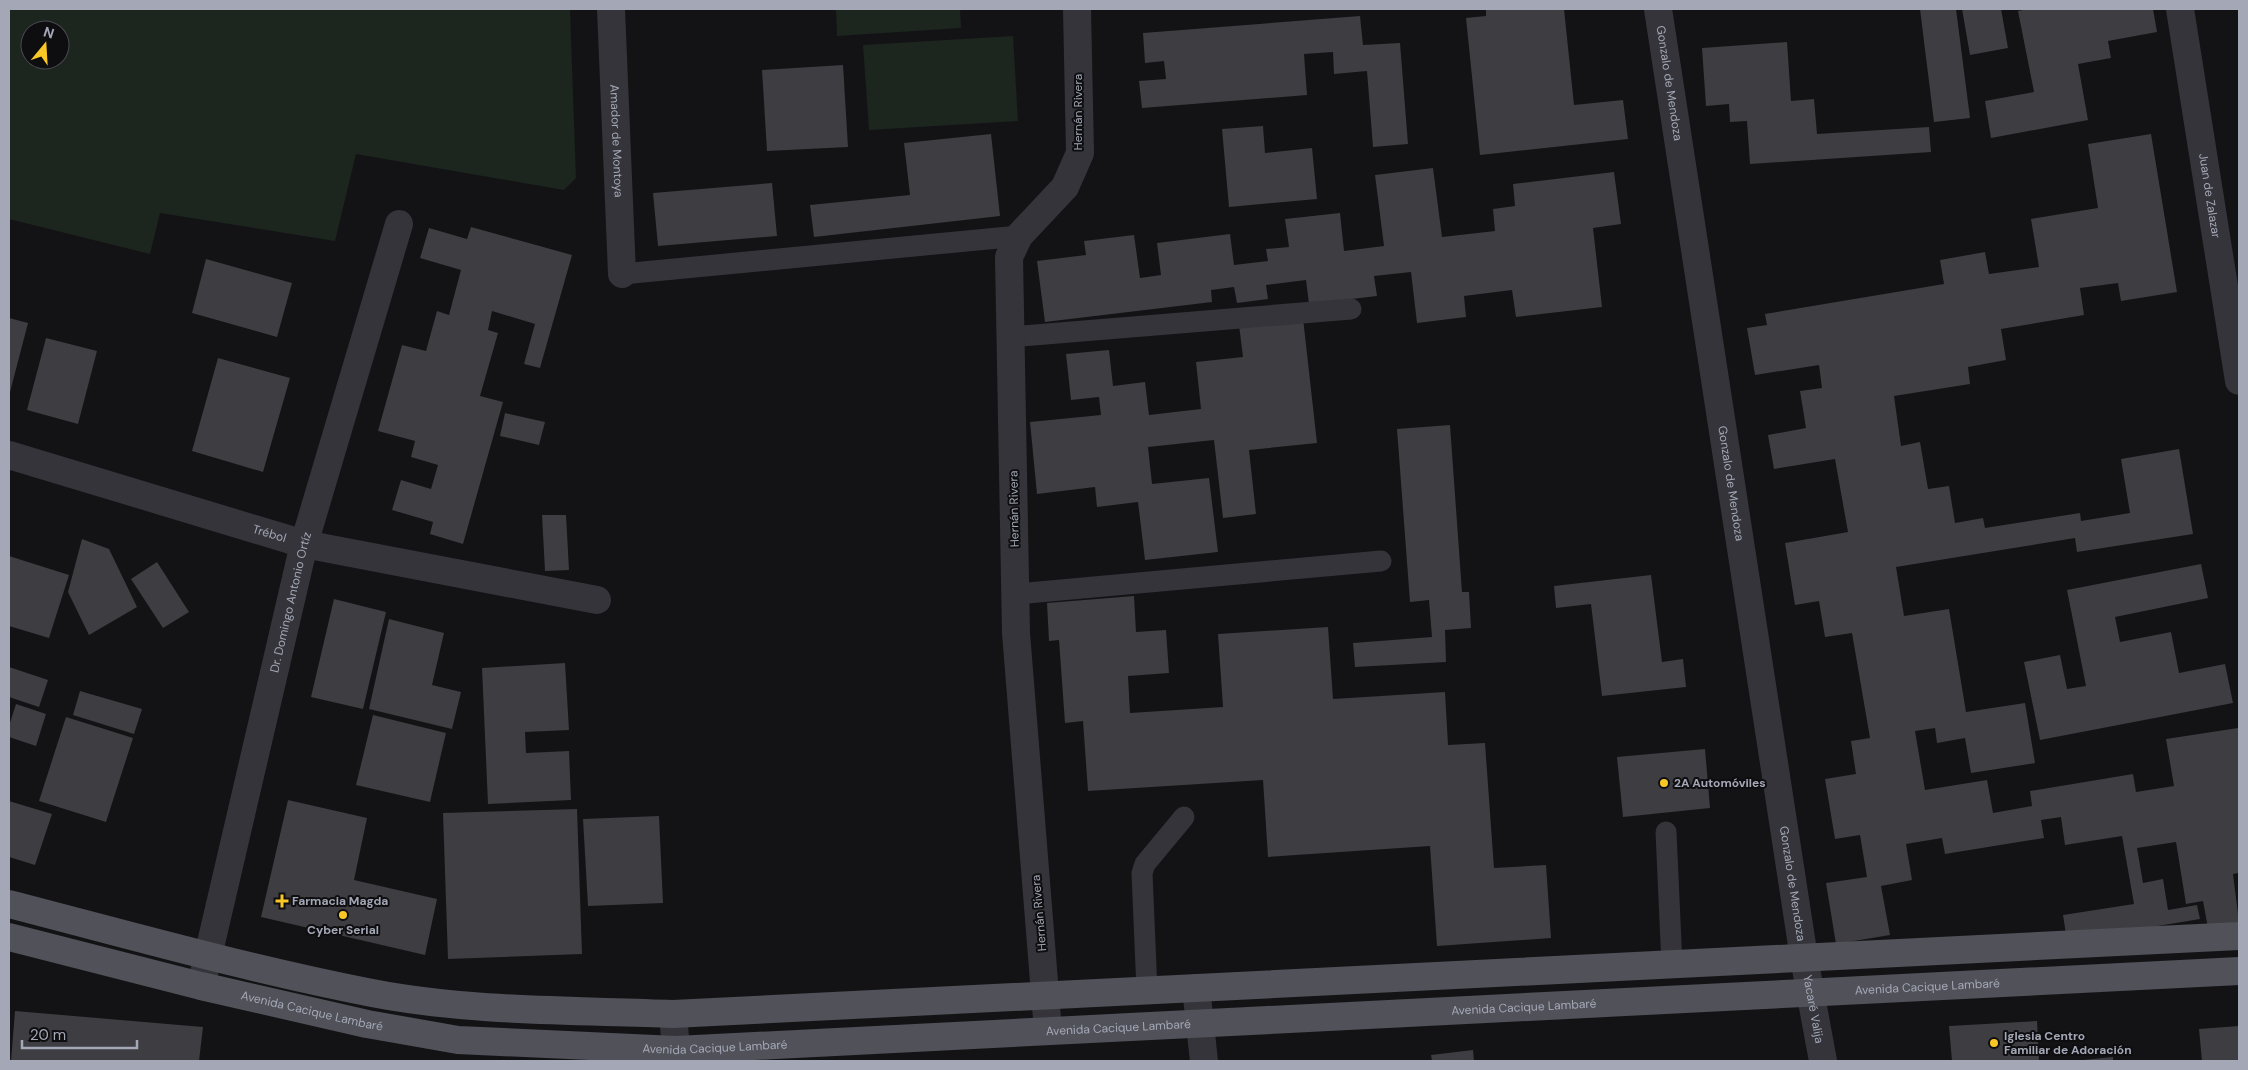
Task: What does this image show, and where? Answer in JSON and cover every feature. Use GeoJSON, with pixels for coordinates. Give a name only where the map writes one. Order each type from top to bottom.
{"type":"FeatureCollection","features":[{"type":"Feature","properties":{"kind":"main road"},"geometry":{"type":"LineString","coordinates":[[9,904],[208,956],[373,993],[454,1004],[673,1014],[2239,936]]}},
{"type":"Feature","properties":{"kind":"main road","name":"Avenida Cacique Lambaré"},"geometry":{"type":"LineString","coordinates":[[9,937],[201,986],[367,1024],[458,1040],[676,1056],[1199,1023],[2239,971]]}},
{"type":"Feature","properties":{"kind":"main road"},"geometry":{"type":"LineString","coordinates":[[2050,946],[2053,980]]}},
{"type":"Feature","properties":{"kind":"street","name":"Amador de Montoya"},"geometry":{"type":"LineString","coordinates":[[611,9],[622,274]]}},
{"type":"Feature","properties":{"kind":"street","name":"Hernán Rivera"},"geometry":{"type":"LineString","coordinates":[[1048,1032],[1016,632],[1009,257],[1019,236],[1065,187],[1080,153],[1077,9]]}},
{"type":"Feature","properties":{"kind":"street","name":"Gonzalo de Mendoza"},"geometry":{"type":"LineString","coordinates":[[1658,9],[1804,958]]}},
{"type":"Feature","properties":{"kind":"street","name":"Juan de Zalazar"},"geometry":{"type":"LineString","coordinates":[[2180,9],[2239,381]]}},
{"type":"Feature","properties":{"kind":"street","name":"Dr. Domingo Antonio Ortíz"},"geometry":{"type":"LineString","coordinates":[[201,986],[304,544],[399,224]]}},
{"type":"Feature","properties":{"kind":"street","name":"Trébol"},"geometry":{"type":"LineString","coordinates":[[9,454],[304,544],[597,600]]}},
{"type":"Feature","properties":{"kind":"street","name":"Yacaré Valija"},"geometry":{"type":"LineString","coordinates":[[1804,958],[1812,992],[1823,1061]]}},
{"type":"Feature","properties":{"kind":"street"},"geometry":{"type":"LineString","coordinates":[[1196,988],[1204,1061]]}},
{"type":"Feature","properties":{"kind":"street"},"geometry":{"type":"LineString","coordinates":[[673,1014],[676,1056]]}},
{"type":"Feature","properties":{"kind":"lane"},"geometry":{"type":"LineString","coordinates":[[622,274],[1019,236]]}},
{"type":"Feature","properties":{"kind":"lane"},"geometry":{"type":"LineString","coordinates":[[1010,337],[1351,309]]}},
{"type":"Feature","properties":{"kind":"lane"},"geometry":{"type":"LineString","coordinates":[[1016,594],[1381,561]]}},
{"type":"Feature","properties":{"kind":"lane"},"geometry":{"type":"LineString","coordinates":[[1147,991],[1142,874],[1148,859],[1184,817]]}},
{"type":"Feature","properties":{"kind":"lane"},"geometry":{"type":"LineString","coordinates":[[1666,832],[1672,964]]}},
{"type":"Feature","properties":{"kind":"shaded area"},"geometry":{"type":"Polygon","coordinates":[[[9,9],[570,9],[576,178],[564,190],[356,154],[335,241],[160,213],[150,254],[9,219],[9,9]]]}},
{"type":"Feature","properties":{"kind":"shaded area"},"geometry":{"type":"Polygon","coordinates":[[[836,9],[960,9],[961,28],[837,36],[836,9]]]}},
{"type":"Feature","properties":{"kind":"shaded area"},"geometry":{"type":"Polygon","coordinates":[[[1013,36],[1018,121],[869,130],[863,45],[1013,36]]]}},
{"type":"Feature","properties":{"kind":"building"},"geometry":{"type":"Polygon","coordinates":[[[1486,9],[1564,9],[1574,105],[1623,100],[1628,139],[1480,155],[1466,18],[1486,16],[1486,9]]]}},
{"type":"Feature","properties":{"kind":"building"},"geometry":{"type":"Polygon","coordinates":[[[1920,9],[1956,9],[1970,118],[1934,122],[1920,9]]]}},
{"type":"Feature","properties":{"kind":"building"},"geometry":{"type":"Polygon","coordinates":[[[1962,9],[2001,9],[2008,48],[1970,55],[1962,9]]]}},
{"type":"Feature","properties":{"kind":"building"},"geometry":{"type":"Polygon","coordinates":[[[2028,9],[2153,9],[2157,32],[2108,41],[2111,58],[2078,64],[2088,120],[1991,138],[1985,101],[2034,92],[2018,11],[2028,9]]]}},
{"type":"Feature","properties":{"kind":"building"},"geometry":{"type":"Polygon","coordinates":[[[1360,16],[1363,45],[1400,43],[1408,144],[1373,147],[1367,71],[1334,74],[1333,52],[1304,54],[1307,95],[1142,108],[1139,81],[1166,79],[1164,61],[1145,63],[1143,33],[1360,16]]]}},
{"type":"Feature","properties":{"kind":"building"},"geometry":{"type":"Polygon","coordinates":[[[1787,42],[1791,101],[1814,99],[1817,134],[1929,127],[1931,152],[1750,164],[1747,121],[1730,122],[1729,104],[1706,106],[1702,48],[1787,42]]]}},
{"type":"Feature","properties":{"kind":"building"},"geometry":{"type":"Polygon","coordinates":[[[843,65],[848,147],[767,151],[762,70],[843,65]]]}},
{"type":"Feature","properties":{"kind":"building"},"geometry":{"type":"Polygon","coordinates":[[[1263,126],[1265,153],[1312,148],[1317,199],[1229,207],[1222,129],[1263,126]]]}},
{"type":"Feature","properties":{"kind":"building"},"geometry":{"type":"Polygon","coordinates":[[[991,134],[1000,216],[814,237],[810,205],[910,195],[904,143],[991,134]]]}},
{"type":"Feature","properties":{"kind":"building"},"geometry":{"type":"Polygon","coordinates":[[[2151,134],[2177,292],[2121,301],[2118,283],[2080,288],[2084,315],[2001,329],[2006,360],[1968,367],[1970,384],[1894,396],[1901,446],[1920,442],[1928,489],[1949,486],[1955,523],[1983,518],[1985,528],[2080,513],[2081,521],[2130,513],[2121,459],[2179,449],[2193,534],[2077,552],[2075,538],[1896,567],[1904,616],[1949,609],[1966,712],[2025,703],[2035,763],[1971,773],[1965,738],[1937,743],[1935,728],[1915,731],[1925,790],[1987,780],[1993,813],[2032,806],[2030,791],[2133,774],[2136,792],[2174,786],[2166,739],[2238,728],[2239,873],[2233,874],[2239,922],[2208,928],[2203,901],[2186,904],[2176,842],[2137,848],[2143,883],[2163,879],[2168,910],[2197,905],[2200,919],[2067,941],[2063,915],[2134,904],[2122,836],[2065,845],[2061,817],[2041,820],[2044,838],[1945,854],[1942,838],[1906,844],[1912,880],[1881,886],[1890,935],[1836,944],[1826,883],[1867,877],[1860,835],[1835,839],[1825,779],[1856,774],[1851,741],[1870,738],[1852,633],[1825,637],[1819,601],[1795,605],[1785,543],[1848,532],[1835,459],[1774,469],[1768,435],[1806,428],[1800,391],[1822,388],[1819,365],[1755,375],[1747,328],[1767,325],[1765,314],[1944,284],[1940,260],[1985,252],[1989,274],[2039,267],[2031,219],[2098,208],[2088,144],[2151,134]]]}},
{"type":"Feature","properties":{"kind":"building"},"geometry":{"type":"Polygon","coordinates":[[[1433,168],[1442,237],[1495,231],[1493,209],[1515,206],[1513,184],[1614,172],[1621,224],[1593,228],[1602,307],[1516,317],[1512,290],[1464,296],[1466,317],[1417,323],[1411,272],[1374,276],[1377,296],[1309,304],[1306,280],[1266,285],[1268,299],[1237,303],[1234,287],[1211,290],[1212,302],[1045,322],[1037,261],[1086,255],[1084,241],[1134,235],[1140,278],[1161,275],[1157,243],[1230,234],[1234,265],[1268,261],[1266,249],[1289,247],[1285,219],[1340,213],[1344,251],[1384,246],[1375,175],[1433,168]]]}},
{"type":"Feature","properties":{"kind":"building"},"geometry":{"type":"Polygon","coordinates":[[[772,183],[777,236],[658,246],[653,193],[772,183]]]}},
{"type":"Feature","properties":{"kind":"building"},"geometry":{"type":"Polygon","coordinates":[[[471,227],[572,255],[540,368],[524,364],[535,324],[492,311],[488,330],[498,333],[480,396],[503,402],[463,544],[430,534],[433,522],[392,510],[401,480],[431,489],[438,465],[411,457],[415,441],[378,431],[402,345],[426,351],[437,311],[449,315],[461,270],[420,258],[429,228],[467,239],[471,227]]]}},
{"type":"Feature","properties":{"kind":"building"},"geometry":{"type":"Polygon","coordinates":[[[206,259],[292,283],[277,337],[192,313],[206,259]]]}},
{"type":"Feature","properties":{"kind":"building"},"geometry":{"type":"Polygon","coordinates":[[[9,318],[28,323],[9,396],[9,318]]]}},
{"type":"Feature","properties":{"kind":"building"},"geometry":{"type":"Polygon","coordinates":[[[1303,318],[1317,443],[1249,450],[1256,514],[1223,518],[1214,440],[1148,447],[1152,484],[1209,478],[1218,552],[1145,560],[1138,502],[1097,507],[1095,487],[1037,494],[1030,422],[1101,415],[1099,397],[1071,400],[1066,354],[1109,350],[1113,386],[1145,382],[1149,415],[1201,409],[1196,362],[1243,357],[1239,325],[1303,318]]]}},
{"type":"Feature","properties":{"kind":"building"},"geometry":{"type":"Polygon","coordinates":[[[46,338],[97,351],[78,424],[27,410],[46,338]]]}},
{"type":"Feature","properties":{"kind":"building"},"geometry":{"type":"Polygon","coordinates":[[[218,358],[290,378],[263,472],[192,451],[218,358]]]}},
{"type":"Feature","properties":{"kind":"building"},"geometry":{"type":"Polygon","coordinates":[[[505,413],[545,422],[539,445],[500,436],[505,413]]]}},
{"type":"Feature","properties":{"kind":"building"},"geometry":{"type":"Polygon","coordinates":[[[1450,425],[1462,592],[1469,592],[1471,628],[1445,630],[1446,662],[1355,667],[1353,643],[1432,637],[1429,600],[1410,602],[1397,429],[1450,425]]]}},
{"type":"Feature","properties":{"kind":"building"},"geometry":{"type":"Polygon","coordinates":[[[542,515],[566,515],[569,570],[545,571],[542,515]]]}},
{"type":"Feature","properties":{"kind":"building"},"geometry":{"type":"Polygon","coordinates":[[[82,539],[109,549],[137,607],[89,635],[68,592],[82,539]]]}},
{"type":"Feature","properties":{"kind":"building"},"geometry":{"type":"Polygon","coordinates":[[[9,556],[69,575],[49,638],[9,626],[9,556]]]}},
{"type":"Feature","properties":{"kind":"building"},"geometry":{"type":"Polygon","coordinates":[[[157,562],[189,612],[163,628],[131,579],[157,562]]]}},
{"type":"Feature","properties":{"kind":"building"},"geometry":{"type":"Polygon","coordinates":[[[2201,564],[2208,598],[2115,617],[2120,642],[2171,632],[2179,673],[2225,664],[2233,703],[2040,740],[2024,662],[2060,655],[2067,689],[2086,686],[2067,590],[2201,564]]]}},
{"type":"Feature","properties":{"kind":"building"},"geometry":{"type":"Polygon","coordinates":[[[1651,575],[1662,662],[1683,659],[1686,687],[1602,696],[1591,604],[1556,608],[1554,586],[1651,575]]]}},
{"type":"Feature","properties":{"kind":"building"},"geometry":{"type":"Polygon","coordinates":[[[1134,596],[1136,632],[1166,630],[1169,673],[1128,676],[1130,713],[1223,707],[1218,634],[1328,627],[1333,699],[1445,692],[1448,745],[1485,743],[1494,868],[1546,865],[1551,938],[1437,946],[1430,846],[1268,857],[1263,780],[1088,791],[1083,721],[1065,723],[1059,640],[1049,641],[1047,603],[1134,596]]]}},
{"type":"Feature","properties":{"kind":"building"},"geometry":{"type":"Polygon","coordinates":[[[334,599],[386,612],[363,709],[311,697],[334,599]]]}},
{"type":"Feature","properties":{"kind":"building"},"geometry":{"type":"Polygon","coordinates":[[[389,619],[444,633],[432,685],[461,692],[452,729],[369,709],[389,619]]]}},
{"type":"Feature","properties":{"kind":"building"},"geometry":{"type":"Polygon","coordinates":[[[565,663],[569,730],[525,732],[526,753],[569,751],[571,800],[488,804],[482,668],[565,663]]]}},
{"type":"Feature","properties":{"kind":"building"},"geometry":{"type":"Polygon","coordinates":[[[9,667],[48,680],[39,707],[9,697],[9,667]]]}},
{"type":"Feature","properties":{"kind":"building"},"geometry":{"type":"Polygon","coordinates":[[[80,691],[142,709],[134,734],[73,715],[80,691]]]}},
{"type":"Feature","properties":{"kind":"building"},"geometry":{"type":"Polygon","coordinates":[[[16,704],[46,714],[36,746],[9,737],[9,726],[16,704]]]}},
{"type":"Feature","properties":{"kind":"building"},"geometry":{"type":"Polygon","coordinates":[[[373,715],[446,733],[430,802],[356,785],[373,715]]]}},
{"type":"Feature","properties":{"kind":"building"},"geometry":{"type":"Polygon","coordinates":[[[66,717],[133,738],[106,822],[39,801],[66,717]]]}},
{"type":"Feature","properties":{"kind":"building","name":"2A Automóviles"},"geometry":{"type":"Polygon","coordinates":[[[1705,749],[1710,808],[1623,817],[1617,757],[1705,749]]]}},
{"type":"Feature","properties":{"kind":"building"},"geometry":{"type":"Polygon","coordinates":[[[288,800],[367,818],[354,880],[437,899],[425,955],[261,917],[288,800]]]}},
{"type":"Feature","properties":{"kind":"building"},"geometry":{"type":"Polygon","coordinates":[[[9,801],[52,814],[35,865],[9,857],[9,801]]]}},
{"type":"Feature","properties":{"kind":"building"},"geometry":{"type":"Polygon","coordinates":[[[577,809],[582,954],[448,959],[443,813],[577,809]]]}},
{"type":"Feature","properties":{"kind":"building"},"geometry":{"type":"Polygon","coordinates":[[[659,816],[663,903],[588,906],[583,819],[659,816]]]}},
{"type":"Feature","properties":{"kind":"building"},"geometry":{"type":"Polygon","coordinates":[[[15,1011],[203,1027],[199,1061],[11,1061],[15,1011]]]}},
{"type":"Feature","properties":{"kind":"building","name":"Iglesia Centro Familiar de Adoración"},"geometry":{"type":"Polygon","coordinates":[[[2037,1021],[2039,1061],[1952,1061],[1949,1026],[2037,1021]]]}},
{"type":"Feature","properties":{"kind":"building"},"geometry":{"type":"Polygon","coordinates":[[[2239,1026],[2239,1061],[2202,1061],[2199,1029],[2239,1026]]]}},
{"type":"Feature","properties":{"kind":"building"},"geometry":{"type":"Polygon","coordinates":[[[1473,1050],[1474,1061],[1432,1061],[1431,1055],[1473,1050]]]}},
{"type":"Feature","properties":{"kind":"building"},"geometry":{"type":"Polygon","coordinates":[[[2113,1057],[2113,1061],[2083,1061],[2083,1060],[2113,1057]]]}},
{"type":"Feature","properties":{"kind":"place","name":"2A Automóviles"},"geometry":{"type":"Point","coordinates":[1664,783]}},
{"type":"Feature","properties":{"kind":"place","name":"Farmacia Magda"},"geometry":{"type":"Point","coordinates":[282,901]}},
{"type":"Feature","properties":{"kind":"place","name":"Cyber Serial"},"geometry":{"type":"Point","coordinates":[343,915]}},
{"type":"Feature","properties":{"kind":"place","name":"Iglesia Centro Familiar de Adoración"},"geometry":{"type":"Point","coordinates":[1994,1043]}}]}
